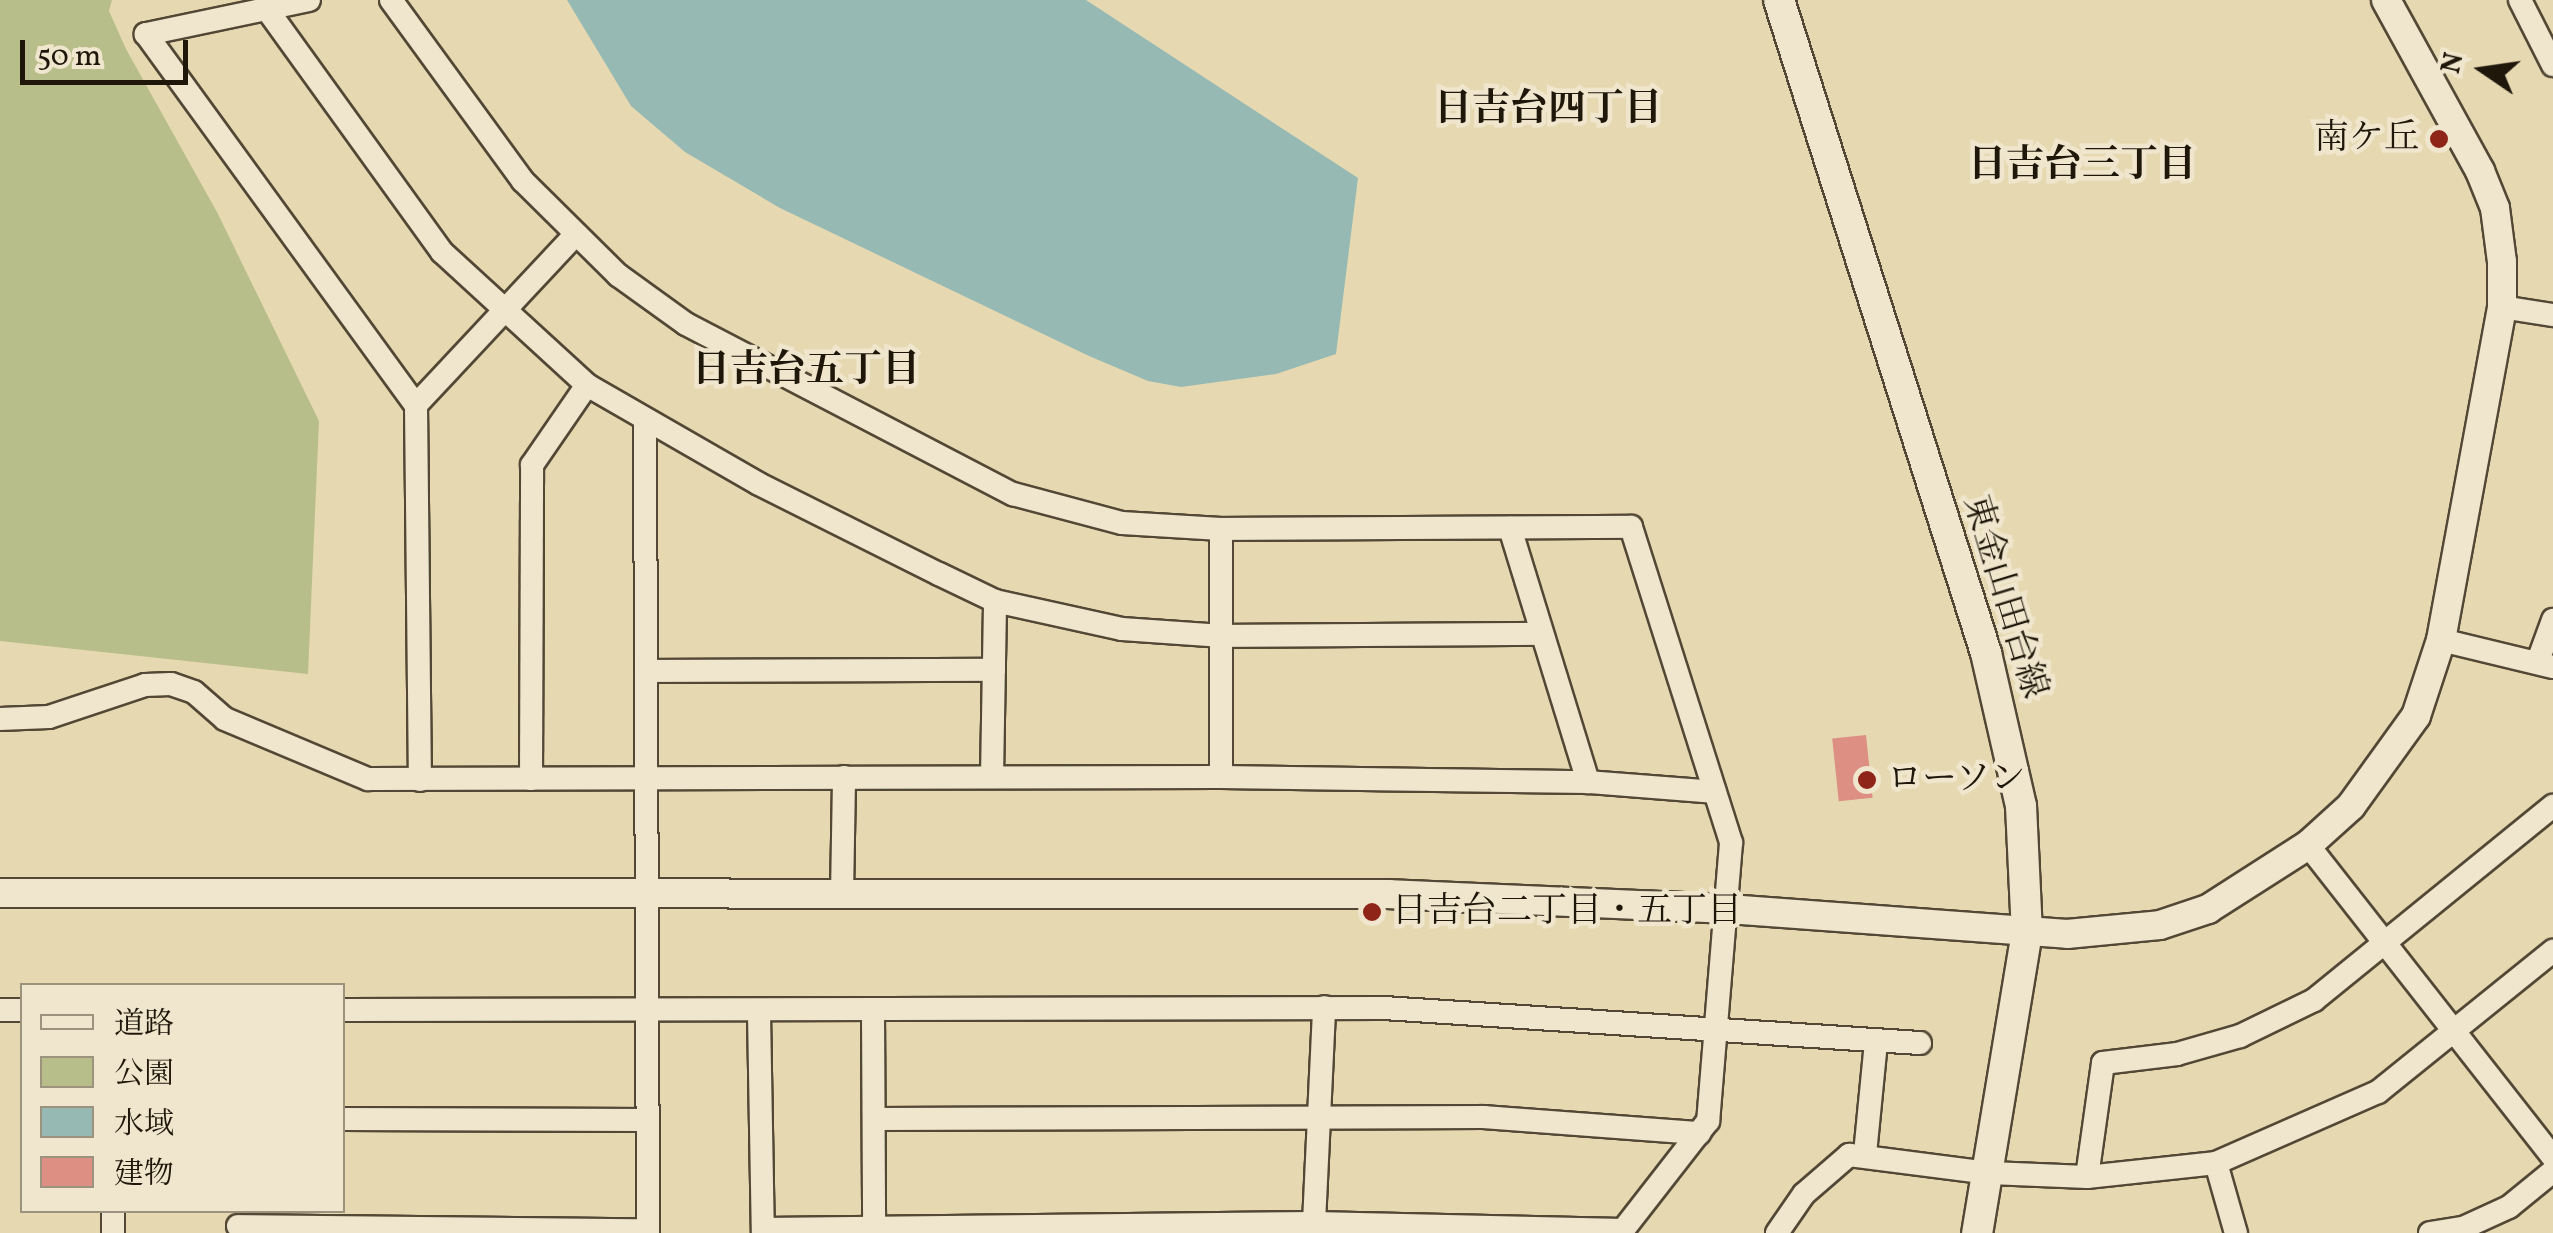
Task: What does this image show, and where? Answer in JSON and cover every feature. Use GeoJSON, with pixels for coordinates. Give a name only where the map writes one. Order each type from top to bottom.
{"type":"FeatureCollection","features":[{"type":"Feature","properties":{"kind":"main road","name":"東金山田台線"},"geometry":{"type":"LineString","coordinates":[[1779,0],[1986,653],[2021,806],[2027,932],[1977,1233]]}},
{"type":"Feature","properties":{"kind":"street"},"geometry":{"type":"LineString","coordinates":[[310,0],[146,34],[416,404],[420,780]]}},
{"type":"Feature","properties":{"kind":"street"},"geometry":{"type":"LineString","coordinates":[[391,0],[523,181],[574,237],[686,324],[1013,494],[1122,523],[1221,529],[1631,527],[1730,843],[1719,1026],[1708,1121],[1623,1230],[1314,1222],[1038,1230],[763,1231],[759,1013]]}},
{"type":"Feature","properties":{"kind":"street"},"geometry":{"type":"LineString","coordinates":[[0,894],[1390,894],[1728,909],[2027,932],[2160,926],[2208,908],[2308,845],[2387,764],[2416,716],[2441,640],[2502,308],[2495,208],[2460,128],[2386,0]]}},
{"type":"Feature","properties":{"kind":"street"},"geometry":{"type":"LineString","coordinates":[[2520,0],[2553,66]]}},
{"type":"Feature","properties":{"kind":"street"},"geometry":{"type":"LineString","coordinates":[[266,8],[395,192],[502,313],[587,385],[646,422],[995,600],[1122,629],[1222,636],[1542,634]]}},
{"type":"Feature","properties":{"kind":"street"},"geometry":{"type":"LineString","coordinates":[[416,404],[574,237]]}},
{"type":"Feature","properties":{"kind":"street"},"geometry":{"type":"LineString","coordinates":[[2502,308],[2553,316]]}},
{"type":"Feature","properties":{"kind":"street"},"geometry":{"type":"LineString","coordinates":[[531,779],[532,465],[587,385]]}},
{"type":"Feature","properties":{"kind":"street"},"geometry":{"type":"LineString","coordinates":[[238,1223],[648,1232],[646,422]]}},
{"type":"Feature","properties":{"kind":"street"},"geometry":{"type":"LineString","coordinates":[[1510,528],[1588,782]]}},
{"type":"Feature","properties":{"kind":"street"},"geometry":{"type":"LineString","coordinates":[[1221,529],[1221,777]]}},
{"type":"Feature","properties":{"kind":"street"},"geometry":{"type":"LineString","coordinates":[[992,777],[995,600]]}},
{"type":"Feature","properties":{"kind":"street"},"geometry":{"type":"LineString","coordinates":[[2441,640],[2546,664],[2553,620]]}},
{"type":"Feature","properties":{"kind":"street"},"geometry":{"type":"LineString","coordinates":[[646,671],[994,670]]}},
{"type":"Feature","properties":{"kind":"street"},"geometry":{"type":"LineString","coordinates":[[0,718],[49,716],[145,686],[170,684],[194,692],[225,718],[368,779],[1221,777],[1588,782],[1714,792]]}},
{"type":"Feature","properties":{"kind":"street"},"geometry":{"type":"LineString","coordinates":[[842,895],[844,778]]}},
{"type":"Feature","properties":{"kind":"street"},"geometry":{"type":"LineString","coordinates":[[2086,1177],[2103,1064],[2178,1054],[2240,1036],[2314,1000],[2553,806]]}},
{"type":"Feature","properties":{"kind":"street"},"geometry":{"type":"LineString","coordinates":[[2308,845],[2452,1034],[2553,1158]]}},
{"type":"Feature","properties":{"kind":"street"},"geometry":{"type":"LineString","coordinates":[[1777,1233],[1804,1194],[1849,1154],[1990,1173],[2086,1177],[2216,1163],[2378,1092],[2553,951]]}},
{"type":"Feature","properties":{"kind":"street"},"geometry":{"type":"LineString","coordinates":[[345,1010],[647,1014],[1324,1007],[1719,1026],[1920,1042]]}},
{"type":"Feature","properties":{"kind":"street"},"geometry":{"type":"LineString","coordinates":[[1314,1222],[1324,1007]]}},
{"type":"Feature","properties":{"kind":"street"},"geometry":{"type":"LineString","coordinates":[[873,1012],[874,1230]]}},
{"type":"Feature","properties":{"kind":"street"},"geometry":{"type":"LineString","coordinates":[[1866,1154],[1876,1040]]}},
{"type":"Feature","properties":{"kind":"street"},"geometry":{"type":"LineString","coordinates":[[874,1119],[1484,1117],[1699,1133]]}},
{"type":"Feature","properties":{"kind":"street"},"geometry":{"type":"LineString","coordinates":[[345,1119],[647,1120]]}},
{"type":"Feature","properties":{"kind":"street"},"geometry":{"type":"LineString","coordinates":[[2216,1163],[2236,1233]]}},
{"type":"Feature","properties":{"kind":"street"},"geometry":{"type":"LineString","coordinates":[[2430,1233],[2464,1228],[2509,1207],[2553,1172]]}},
{"type":"Feature","properties":{"kind":"green space"},"geometry":{"type":"Polygon","coordinates":[[[0,0],[112,0],[109,11],[126,49],[218,214],[319,421],[308,674],[0,641],[0,0]]]}},
{"type":"Feature","properties":{"kind":"water"},"geometry":{"type":"Polygon","coordinates":[[[567,0],[1086,0],[1358,178],[1336,354],[1276,374],[1181,387],[1148,381],[1089,356],[780,208],[685,152],[631,106],[567,0]]]}},
{"type":"Feature","properties":{"kind":"building"},"geometry":{"type":"Polygon","coordinates":[[[1866,735],[1873,798],[1839,801],[1832,739],[1866,735]]]}},
{"type":"Feature","properties":{"kind":"place","name":"南ケ丘"},"geometry":{"type":"Point","coordinates":[2439,139]}},
{"type":"Feature","properties":{"kind":"place","name":"ローソン"},"geometry":{"type":"Point","coordinates":[1867,780]}},
{"type":"Feature","properties":{"kind":"place","name":"日吉台二丁目・五丁目"},"geometry":{"type":"Point","coordinates":[1372,912]}},
{"type":"Feature","properties":{"kind":"district","name":"日吉台四丁目"},"geometry":{"type":"Point","coordinates":[1548,111]}},
{"type":"Feature","properties":{"kind":"district","name":"日吉台三丁目"},"geometry":{"type":"Point","coordinates":[2082,167]}},
{"type":"Feature","properties":{"kind":"district","name":"日吉台五丁目"},"geometry":{"type":"Point","coordinates":[806,372]}}]}
